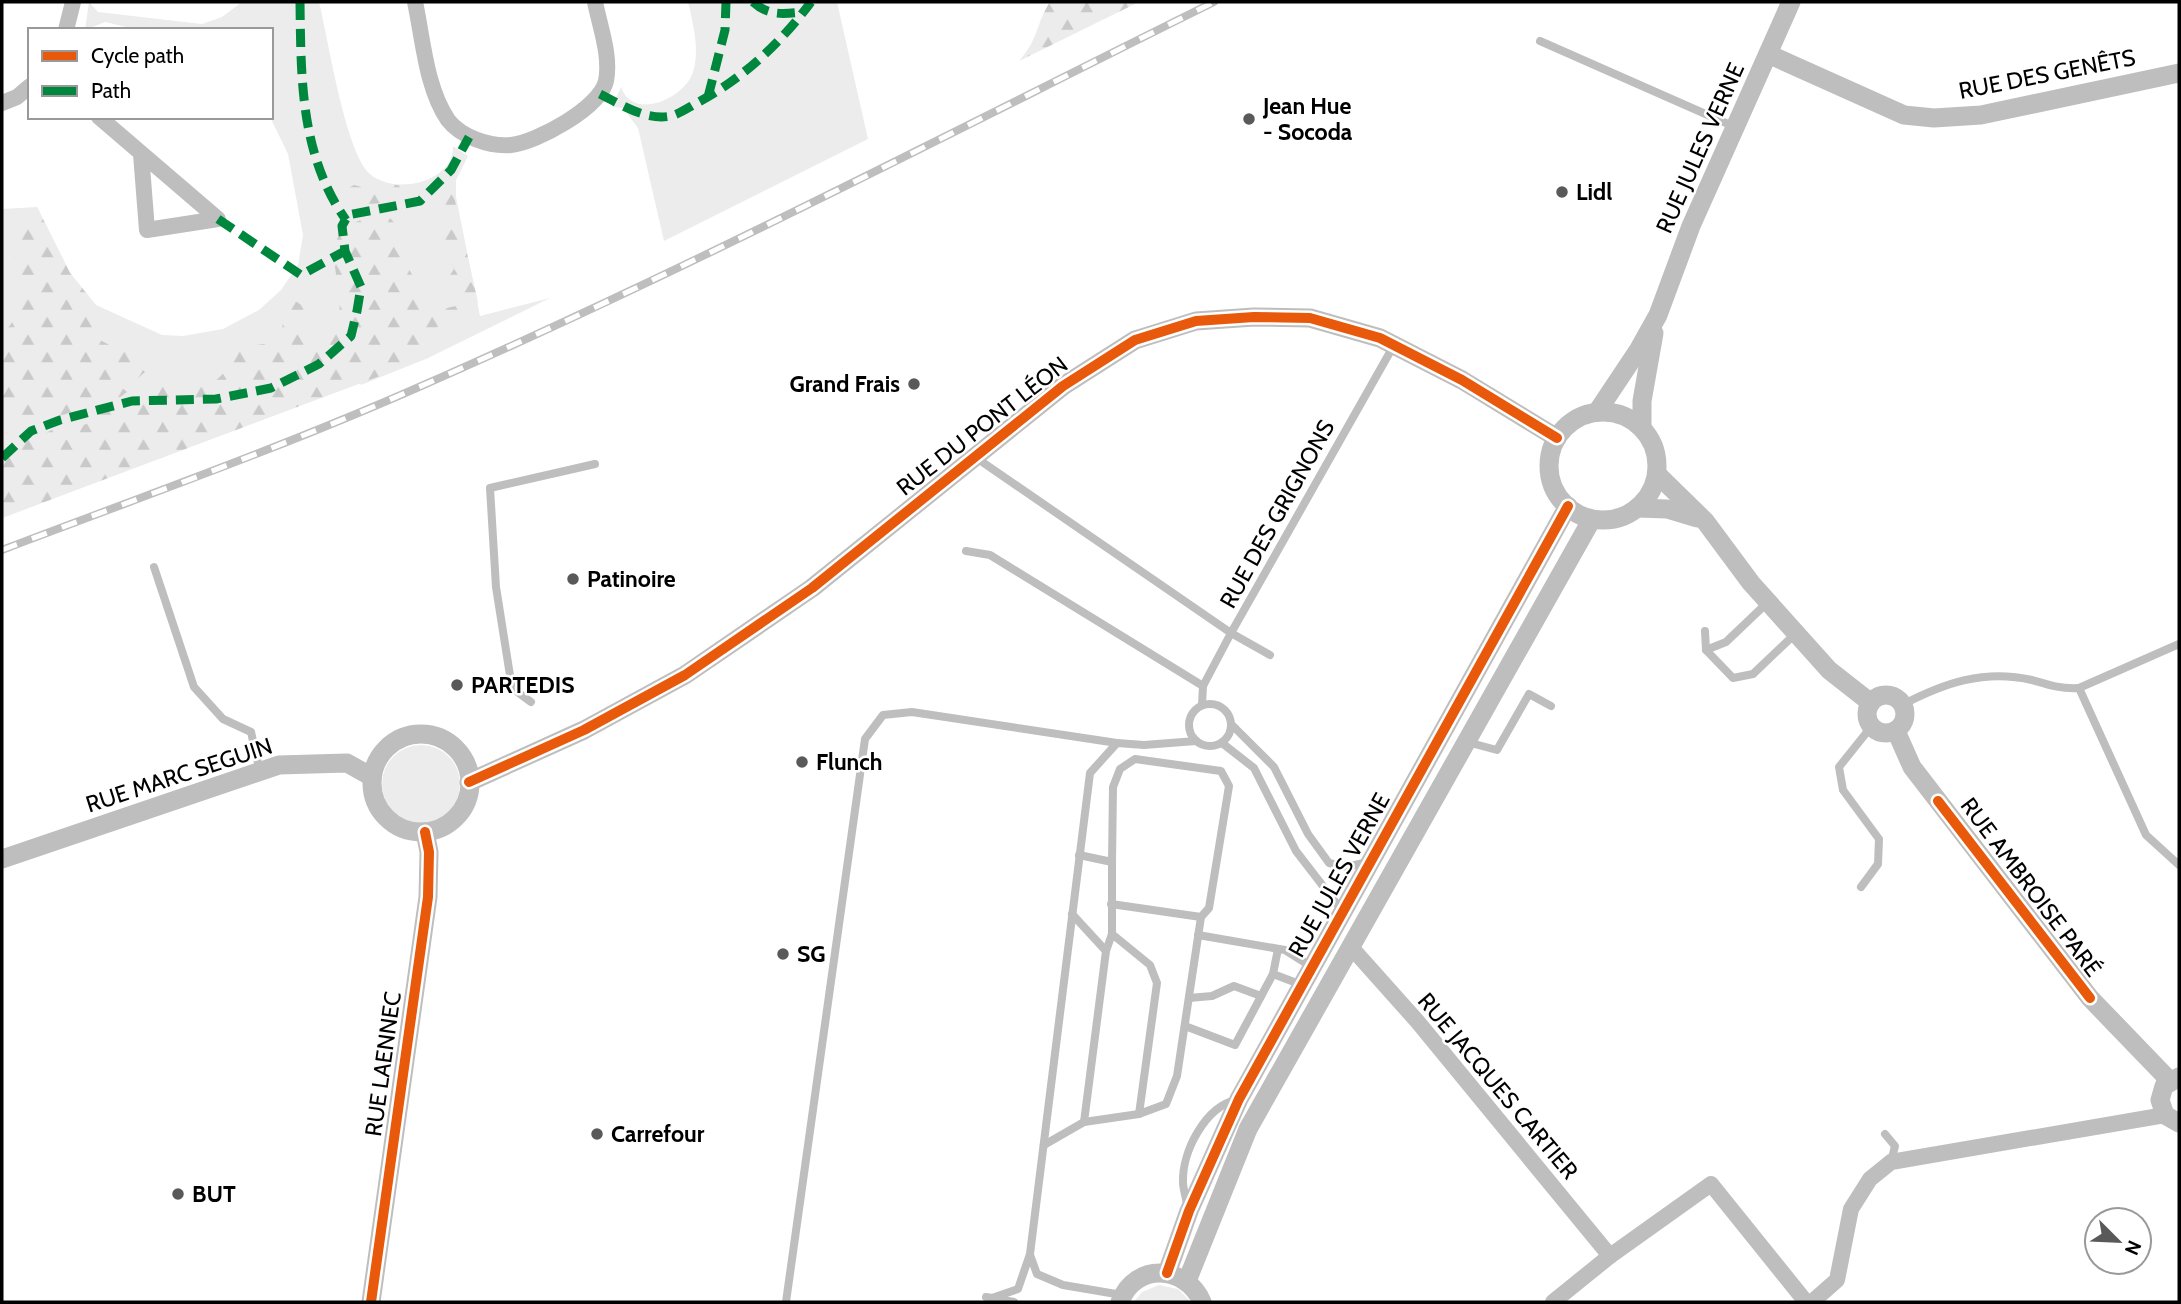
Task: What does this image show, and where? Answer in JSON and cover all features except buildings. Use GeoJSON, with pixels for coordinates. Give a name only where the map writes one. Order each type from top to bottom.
{"type":"FeatureCollection","features":[{"type":"Feature","properties":{"kind":"street"},"geometry":{"type":"LineString","coordinates":[[66,28],[73,2]]}},
{"type":"Feature","properties":{"kind":"street"},"geometry":{"type":"LineString","coordinates":[[415,2],[439,104],[450,123],[469,137],[512,145],[551,130],[589,107],[600,94],[606,81],[607,58],[595,2]]}},
{"type":"Feature","properties":{"kind":"street","name":"RUE JULES VERNE"},"geometry":{"type":"LineString","coordinates":[[1642,428],[1642,401],[1658,315],[1691,226],[1791,2]]}},
{"type":"Feature","properties":{"kind":"street","name":"RUE DES GENÊTS"},"geometry":{"type":"LineString","coordinates":[[1768,54],[1904,115],[1934,118],[1981,115],[2179,73]]}},
{"type":"Feature","properties":{"kind":"street"},"geometry":{"type":"LineString","coordinates":[[2,103],[18,97],[28,88]]}},
{"type":"Feature","properties":{"kind":"street"},"geometry":{"type":"LineString","coordinates":[[101,119],[218,219],[147,230],[141,154]]}},
{"type":"Feature","properties":{"kind":"street","name":"RUE JULES VERNE"},"geometry":{"type":"LineString","coordinates":[[1597,412],[1658,315]]}},
{"type":"Feature","properties":{"kind":"street","name":"RUE DU PONT LÉON"},"geometry":{"type":"LineString","coordinates":[[470,782],[584,730],[685,675],[812,588],[1063,386],[1135,340],[1196,321],[1254,317],[1310,318],[1380,338],[1462,380],[1558,438]]}},
{"type":"Feature","properties":{"kind":"street"},"geometry":{"type":"LineString","coordinates":[[1597,412],[1629,418],[1642,428],[1654,449],[1657,474],[1653,486],[1637,508],[1622,516],[1592,519],[1568,506],[1555,489],[1549,463],[1558,438],[1581,416],[1597,412]]}},
{"type":"Feature","properties":{"kind":"street"},"geometry":{"type":"LineString","coordinates":[[1657,474],[1705,521],[1768,602],[1829,670],[1871,703]]}},
{"type":"Feature","properties":{"kind":"street","name":"RUE JULES VERNE"},"geometry":{"type":"LineString","coordinates":[[1167,1273],[1188,1212],[1239,1099],[1568,506]]}},
{"type":"Feature","properties":{"kind":"street"},"geometry":{"type":"LineString","coordinates":[[1637,508],[1667,509],[1705,521]]}},
{"type":"Feature","properties":{"kind":"street","name":"RUE JULES VERNE"},"geometry":{"type":"LineString","coordinates":[[1187,1281],[1237,1152],[1464,741],[1592,519]]}},
{"type":"Feature","properties":{"kind":"street"},"geometry":{"type":"LineString","coordinates":[[1888,695],[1902,705],[1903,722],[1896,731],[1883,733],[1871,727],[1866,715],[1871,703],[1888,695]]}},
{"type":"Feature","properties":{"kind":"street","name":"RUE AMBROISE PARÉ"},"geometry":{"type":"LineString","coordinates":[[1896,731],[1912,767],[2090,998],[2174,1079]]}},
{"type":"Feature","properties":{"kind":"street"},"geometry":{"type":"LineString","coordinates":[[423,735],[446,742],[459,752],[470,782],[462,810],[452,821],[425,832],[397,826],[386,817],[372,792],[372,777],[386,748],[400,739],[423,735]]}},
{"type":"Feature","properties":{"kind":"street","name":"RUE MARC SEGUIN"},"geometry":{"type":"LineString","coordinates":[[2,859],[279,765],[347,763],[372,777]]}},
{"type":"Feature","properties":{"kind":"street","name":"RUE LAENNEC"},"geometry":{"type":"LineString","coordinates":[[370,1302],[428,897],[429,852],[425,832]]}},
{"type":"Feature","properties":{"kind":"street","name":"RUE JACQUES CARTIER"},"geometry":{"type":"LineString","coordinates":[[1350,946],[1417,1021],[1610,1256]]}},
{"type":"Feature","properties":{"kind":"street"},"geometry":{"type":"LineString","coordinates":[[1812,1302],[1837,1280],[1851,1209],[1870,1179],[1891,1162],[2172,1119],[2161,1093],[2174,1079]]}},
{"type":"Feature","properties":{"kind":"street"},"geometry":{"type":"LineString","coordinates":[[1553,1302],[1610,1256],[1711,1184],[1806,1302]]}},
{"type":"Feature","properties":{"kind":"street"},"geometry":{"type":"LineString","coordinates":[[1121,1298],[1141,1277],[1167,1273],[1187,1281],[1202,1302]]}},
{"type":"Feature","properties":{"kind":"lane"},"geometry":{"type":"LineString","coordinates":[[1540,41],[1735,127]]}},
{"type":"Feature","properties":{"kind":"lane","name":"RUE DES GRIGNONS"},"geometry":{"type":"LineString","coordinates":[[1202,705],[1203,686],[1231,633],[1394,345]]}},
{"type":"Feature","properties":{"kind":"lane"},"geometry":{"type":"LineString","coordinates":[[975,457],[1231,633],[1270,655]]}},
{"type":"Feature","properties":{"kind":"lane"},"geometry":{"type":"LineString","coordinates":[[531,702],[512,688],[496,587],[490,488],[595,464]]}},
{"type":"Feature","properties":{"kind":"lane"},"geometry":{"type":"LineString","coordinates":[[966,551],[990,555],[1203,686]]}},
{"type":"Feature","properties":{"kind":"lane"},"geometry":{"type":"LineString","coordinates":[[153,567],[194,687],[222,719],[251,732],[260,772]]}},
{"type":"Feature","properties":{"kind":"lane"},"geometry":{"type":"LineString","coordinates":[[1706,650],[1726,642],[1768,602]]}},
{"type":"Feature","properties":{"kind":"lane"},"geometry":{"type":"LineString","coordinates":[[1705,631],[1706,650],[1733,678],[1753,674],[1796,633]]}},
{"type":"Feature","properties":{"kind":"lane"},"geometry":{"type":"LineString","coordinates":[[1902,705],[1941,685],[1987,675],[2031,680],[2059,690],[2079,688],[2179,644]]}},
{"type":"Feature","properties":{"kind":"lane"},"geometry":{"type":"LineString","coordinates":[[2079,688],[2146,835],[2179,865]]}},
{"type":"Feature","properties":{"kind":"lane"},"geometry":{"type":"LineString","coordinates":[[1464,741],[1497,750],[1530,694],[1551,706]]}},
{"type":"Feature","properties":{"kind":"lane"},"geometry":{"type":"LineString","coordinates":[[1196,741],[1189,721],[1202,705],[1222,707],[1228,712],[1232,725],[1274,767],[1308,834],[1329,863],[1346,867],[1371,861]]}},
{"type":"Feature","properties":{"kind":"lane"},"geometry":{"type":"LineString","coordinates":[[786,1302],[864,739],[883,715],[912,712],[1144,745],[1196,741],[1208,746],[1222,743],[1232,725]]}},
{"type":"Feature","properties":{"kind":"lane"},"geometry":{"type":"LineString","coordinates":[[1861,887],[1878,864],[1879,839],[1843,790],[1839,767],[1871,727]]}},
{"type":"Feature","properties":{"kind":"lane"},"geometry":{"type":"LineString","coordinates":[[1014,1302],[989,1297],[1018,1289],[1030,1254],[1044,1145],[1046,1103],[1090,773],[1118,743]]}},
{"type":"Feature","properties":{"kind":"lane"},"geometry":{"type":"LineString","coordinates":[[1222,743],[1254,768],[1296,851],[1343,912]]}},
{"type":"Feature","properties":{"kind":"lane"},"geometry":{"type":"LineString","coordinates":[[1044,1145],[1084,1122],[1139,1114],[1166,1104],[1177,1076],[1201,917],[1209,908],[1229,786],[1221,771],[1135,759],[1120,769],[1114,787],[1112,934],[1106,951],[1084,1122]]}},
{"type":"Feature","properties":{"kind":"lane"},"geometry":{"type":"LineString","coordinates":[[1079,855],[1112,862]]}},
{"type":"Feature","properties":{"kind":"lane"},"geometry":{"type":"LineString","coordinates":[[1111,904],[1201,917]]}},
{"type":"Feature","properties":{"kind":"lane"},"geometry":{"type":"LineString","coordinates":[[1072,914],[1106,951]]}},
{"type":"Feature","properties":{"kind":"lane"},"geometry":{"type":"LineString","coordinates":[[1112,934],[1150,965],[1157,983],[1139,1114]]}},
{"type":"Feature","properties":{"kind":"lane"},"geometry":{"type":"LineString","coordinates":[[1198,935],[1285,950],[1312,967]]}},
{"type":"Feature","properties":{"kind":"lane"},"geometry":{"type":"LineString","coordinates":[[1185,1026],[1235,1045],[1273,974],[1278,949]]}},
{"type":"Feature","properties":{"kind":"lane"},"geometry":{"type":"LineString","coordinates":[[1273,974],[1288,977],[1302,985]]}},
{"type":"Feature","properties":{"kind":"lane"},"geometry":{"type":"LineString","coordinates":[[1189,998],[1212,996],[1234,986],[1261,996]]}},
{"type":"Feature","properties":{"kind":"lane"},"geometry":{"type":"LineString","coordinates":[[1885,1134],[1895,1146],[1891,1162]]}},
{"type":"Feature","properties":{"kind":"lane"},"geometry":{"type":"LineString","coordinates":[[1030,1254],[1037,1273],[1063,1285],[1121,1298]]}},
{"type":"Feature","properties":{"kind":"green space"},"geometry":{"type":"Polygon","coordinates":[[[89,2],[98,12],[202,24],[222,17],[242,2],[319,2],[345,117],[352,141],[368,172],[391,183],[419,182],[443,169],[451,159],[453,146],[468,156],[456,180],[456,197],[480,316],[550,298],[428,358],[361,385],[359,381],[2,518],[2,209],[37,207],[70,273],[96,305],[162,335],[183,336],[223,329],[259,310],[281,290],[298,265],[303,235],[288,154],[271,119],[273,28],[130,28],[105,22],[85,28],[89,2]]]}},
{"type":"Feature","properties":{"kind":"green space"},"geometry":{"type":"Polygon","coordinates":[[[688,2],[837,2],[868,139],[664,241],[638,128],[623,108],[612,107],[621,87],[627,97],[636,103],[647,104],[670,97],[688,82],[696,55],[688,2]]]}},
{"type":"Feature","properties":{"kind":"green space"},"geometry":{"type":"Polygon","coordinates":[[[1050,2],[1139,2],[1019,61],[1031,45],[1050,2]]]}},
{"type":"Feature","properties":{"kind":"green space"},"geometry":{"type":"Polygon","coordinates":[[[451,183],[478,302],[469,319],[440,325],[428,335],[435,344],[428,358],[2,518],[2,466],[6,459],[2,455],[2,435],[7,432],[27,439],[58,427],[78,427],[90,422],[95,408],[102,404],[124,416],[136,396],[144,397],[163,381],[172,389],[184,382],[195,385],[205,379],[214,382],[225,372],[222,359],[228,350],[251,351],[251,346],[280,341],[285,311],[295,301],[305,307],[302,319],[306,330],[322,329],[337,321],[340,309],[334,255],[341,232],[352,224],[371,217],[385,217],[390,218],[397,226],[403,258],[416,282],[414,288],[424,313],[461,306],[455,293],[457,284],[450,275],[454,269],[443,241],[440,189],[442,184],[451,183]]]}},
{"type":"Feature","properties":{"kind":"green space"},"geometry":{"type":"Polygon","coordinates":[[[354,185],[389,194],[395,185],[412,186],[418,190],[396,201],[366,204],[349,201],[343,191],[354,185]]]}},
{"type":"Feature","properties":{"kind":"green space"},"geometry":{"type":"Polygon","coordinates":[[[37,207],[70,273],[96,305],[92,316],[102,326],[100,340],[119,350],[122,348],[145,372],[137,379],[124,373],[118,377],[120,386],[127,392],[116,400],[100,397],[69,413],[51,418],[2,422],[2,333],[16,315],[19,292],[13,245],[37,207]]]}},
{"type":"Feature","properties":{"kind":"green space"},"geometry":{"type":"Polygon","coordinates":[[[413,745],[429,745],[443,751],[454,762],[460,776],[460,792],[454,806],[443,817],[429,823],[413,823],[399,817],[388,806],[382,792],[382,776],[388,762],[399,751],[413,745]]]}},
{"type":"Feature","properties":{"kind":"green space"},"geometry":{"type":"Polygon","coordinates":[[[1159,1285],[1178,1289],[1191,1302],[1134,1302],[1142,1292],[1159,1285]]]}},
{"type":"Feature","properties":{"kind":"railway"},"geometry":{"type":"LineString","coordinates":[[2,550],[316,430],[520,342],[819,199],[1214,2]]}},
{"type":"Feature","properties":{"kind":"marked path"},"geometry":{"type":"LineString","coordinates":[[300,2],[303,87],[311,142],[331,195],[346,220]]}},
{"type":"Feature","properties":{"kind":"marked path"},"geometry":{"type":"LineString","coordinates":[[708,97],[725,30],[726,2]]}},
{"type":"Feature","properties":{"kind":"marked path"},"geometry":{"type":"LineString","coordinates":[[753,2],[770,12],[803,12]]}},
{"type":"Feature","properties":{"kind":"marked path"},"geometry":{"type":"LineString","coordinates":[[600,94],[643,114],[662,117],[677,114],[728,84],[759,60],[811,2]]}},
{"type":"Feature","properties":{"kind":"marked path"},"geometry":{"type":"LineString","coordinates":[[2,458],[31,431],[60,420],[132,401],[216,399],[271,388],[319,364],[351,336],[357,311],[361,287],[345,251],[342,226],[348,215],[420,201],[451,170],[469,137]]}},
{"type":"Feature","properties":{"kind":"marked path"},"geometry":{"type":"LineString","coordinates":[[218,219],[301,275],[345,251]]}},
{"type":"Feature","properties":{"kind":"cycle path"},"geometry":{"type":"LineString","coordinates":[[469,782],[584,730],[685,675],[812,588],[1063,386],[1135,340],[1196,321],[1254,317],[1310,318],[1380,338],[1462,380],[1557,438]]}},
{"type":"Feature","properties":{"kind":"cycle path"},"geometry":{"type":"LineString","coordinates":[[1167,1273],[1189,1211],[1239,1099],[1568,506]]}},
{"type":"Feature","properties":{"kind":"cycle path"},"geometry":{"type":"LineString","coordinates":[[1938,801],[2090,998]]}},
{"type":"Feature","properties":{"kind":"cycle path"},"geometry":{"type":"LineString","coordinates":[[371,1302],[428,897],[429,852],[425,832]]}},
{"type":"Feature","properties":{"kind":"place","name":"Jean Hue - Socoda"},"geometry":{"type":"Point","coordinates":[1249,119]}},
{"type":"Feature","properties":{"kind":"place","name":"Lidl"},"geometry":{"type":"Point","coordinates":[1562,192]}},
{"type":"Feature","properties":{"kind":"place","name":"Grand Frais"},"geometry":{"type":"Point","coordinates":[914,384]}},
{"type":"Feature","properties":{"kind":"place","name":"Patinoire"},"geometry":{"type":"Point","coordinates":[573,579]}},
{"type":"Feature","properties":{"kind":"place","name":"PARTEDIS"},"geometry":{"type":"Point","coordinates":[457,685]}},
{"type":"Feature","properties":{"kind":"place","name":"Flunch"},"geometry":{"type":"Point","coordinates":[802,762]}},
{"type":"Feature","properties":{"kind":"place","name":"SG"},"geometry":{"type":"Point","coordinates":[783,954]}},
{"type":"Feature","properties":{"kind":"place","name":"Carrefour"},"geometry":{"type":"Point","coordinates":[597,1134]}},
{"type":"Feature","properties":{"kind":"place","name":"BUT"},"geometry":{"type":"Point","coordinates":[178,1194]}}]}
